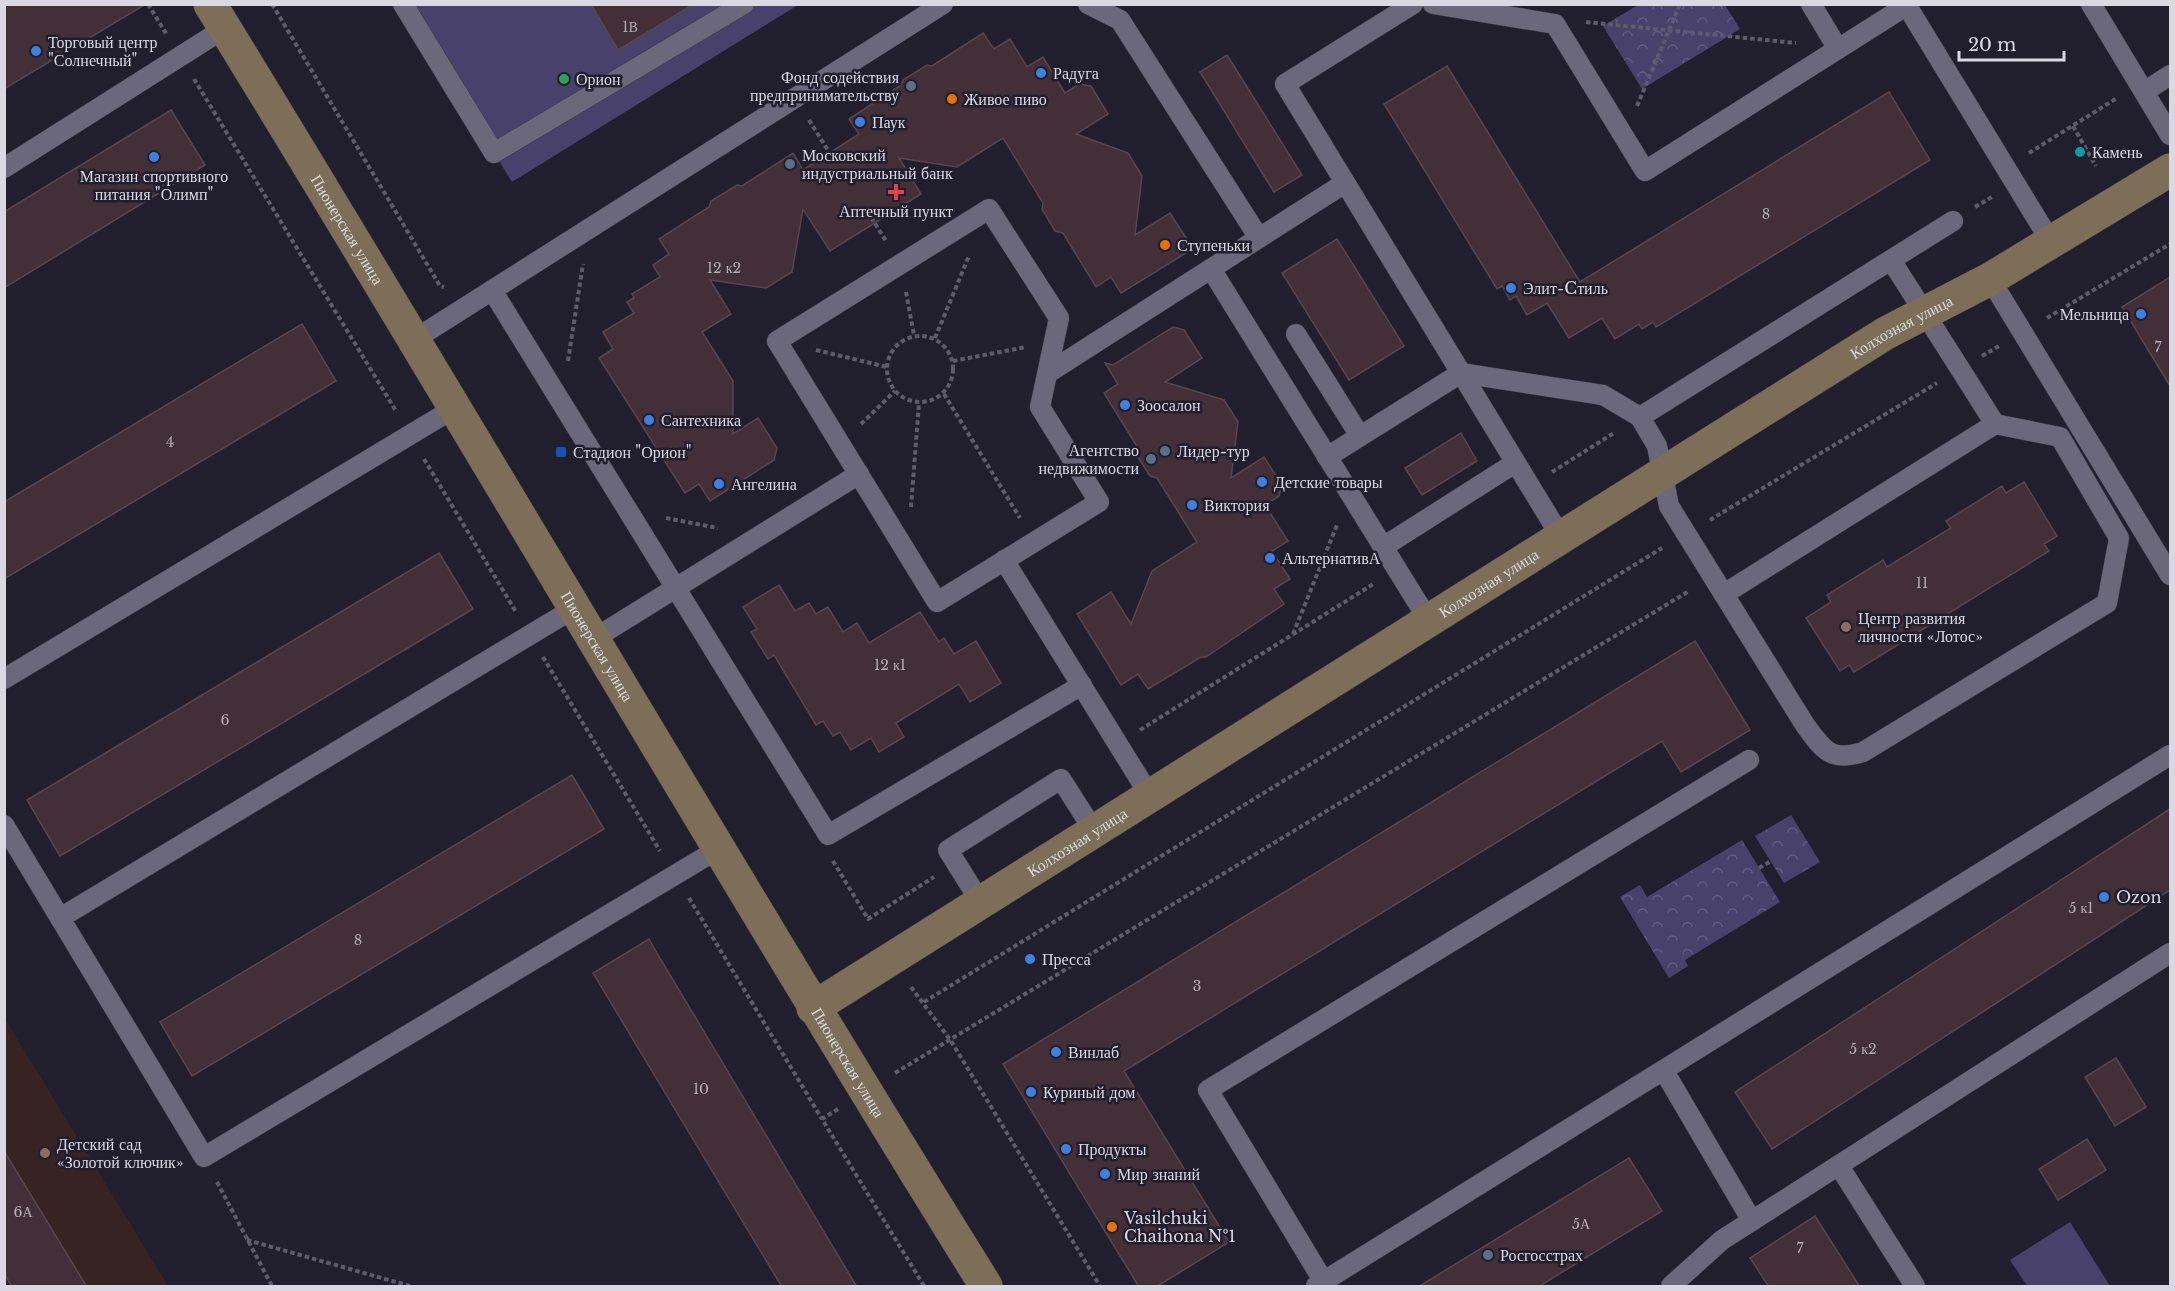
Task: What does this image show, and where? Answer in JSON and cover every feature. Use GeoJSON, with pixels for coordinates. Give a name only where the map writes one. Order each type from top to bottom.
{"type":"FeatureCollection","features":[{"type":"Feature","properties":{"kind":"street","name":"Пионерская улица"},"geometry":{"type":"LineString","coordinates":[[218,16],[573,609],[720,848],[813,1008],[986,1287]]}},
{"type":"Feature","properties":{"kind":"street","name":"Колхозная улица"},"geometry":{"type":"LineString","coordinates":[[813,1008],[1846,358],[1990,279],[2170,170]]}},
{"type":"Feature","properties":{"kind":"lane"},"geometry":{"type":"LineString","coordinates":[[403,4],[494,153],[744,4]]}},
{"type":"Feature","properties":{"kind":"lane"},"geometry":{"type":"LineString","coordinates":[[412,341],[943,4]]}},
{"type":"Feature","properties":{"kind":"lane"},"geometry":{"type":"LineString","coordinates":[[1088,4],[1120,20],[1258,238]]}},
{"type":"Feature","properties":{"kind":"lane"},"geometry":{"type":"LineString","coordinates":[[1413,4],[1285,84],[1561,537]]}},
{"type":"Feature","properties":{"kind":"lane"},"geometry":{"type":"LineString","coordinates":[[1433,4],[1497,9],[1555,24],[1645,171],[1908,5],[2051,242]]}},
{"type":"Feature","properties":{"kind":"lane"},"geometry":{"type":"LineString","coordinates":[[1811,4],[1838,49]]}},
{"type":"Feature","properties":{"kind":"lane"},"geometry":{"type":"LineString","coordinates":[[2091,4],[2170,135]]}},
{"type":"Feature","properties":{"kind":"lane"},"geometry":{"type":"LineString","coordinates":[[4,168],[180,56],[218,16]]}},
{"type":"Feature","properties":{"kind":"lane"},"geometry":{"type":"LineString","coordinates":[[2144,92],[2170,75]]}},
{"type":"Feature","properties":{"kind":"lane"},"geometry":{"type":"LineString","coordinates":[[1048,373],[1345,183]]}},
{"type":"Feature","properties":{"kind":"lane"},"geometry":{"type":"LineString","coordinates":[[989,208],[1059,318],[1040,407],[1099,502],[937,602],[777,341],[989,208]]}},
{"type":"Feature","properties":{"kind":"lane"},"geometry":{"type":"LineString","coordinates":[[1640,417],[1953,221]]}},
{"type":"Feature","properties":{"kind":"lane"},"geometry":{"type":"LineString","coordinates":[[1891,260],[1995,424]]}},
{"type":"Feature","properties":{"kind":"lane"},"geometry":{"type":"LineString","coordinates":[[1210,269],[1429,621]]}},
{"type":"Feature","properties":{"kind":"lane"},"geometry":{"type":"LineString","coordinates":[[1990,279],[2170,575]]}},
{"type":"Feature","properties":{"kind":"lane"},"geometry":{"type":"LineString","coordinates":[[486,294],[635,521],[828,835],[1082,685]]}},
{"type":"Feature","properties":{"kind":"lane"},"geometry":{"type":"LineString","coordinates":[[1296,334],[1360,436]]}},
{"type":"Feature","properties":{"kind":"lane"},"geometry":{"type":"LineString","coordinates":[[1327,457],[1461,373],[1603,395],[1640,417],[1657,446],[1669,506],[1712,577],[1817,742],[1831,753],[1844,758],[1863,752],[2107,603],[2120,537],[2060,437],[1995,424],[1724,594]]}},
{"type":"Feature","properties":{"kind":"lane"},"geometry":{"type":"LineString","coordinates":[[4,679],[453,409]]}},
{"type":"Feature","properties":{"kind":"lane"},"geometry":{"type":"LineString","coordinates":[[1383,546],[1515,463]]}},
{"type":"Feature","properties":{"kind":"lane"},"geometry":{"type":"LineString","coordinates":[[2085,480],[2105,467]]}},
{"type":"Feature","properties":{"kind":"lane"},"geometry":{"type":"LineString","coordinates":[[592,640],[859,474]]}},
{"type":"Feature","properties":{"kind":"lane"},"geometry":{"type":"LineString","coordinates":[[1004,560],[1150,796]]}},
{"type":"Feature","properties":{"kind":"lane"},"geometry":{"type":"LineString","coordinates":[[60,918],[573,609]]}},
{"type":"Feature","properties":{"kind":"lane"},"geometry":{"type":"LineString","coordinates":[[1749,760],[1208,1090],[1320,1284],[2170,755]]}},
{"type":"Feature","properties":{"kind":"lane"},"geometry":{"type":"LineString","coordinates":[[981,903],[948,850],[1061,779],[1094,831]]}},
{"type":"Feature","properties":{"kind":"lane"},"geometry":{"type":"LineString","coordinates":[[4,825],[204,1157],[720,848]]}},
{"type":"Feature","properties":{"kind":"lane"},"geometry":{"type":"LineString","coordinates":[[1671,1287],[1722,1240],[2170,953]]}},
{"type":"Feature","properties":{"kind":"lane"},"geometry":{"type":"LineString","coordinates":[[1664,1071],[1752,1221]]}},
{"type":"Feature","properties":{"kind":"lane"},"geometry":{"type":"LineString","coordinates":[[1839,1166],[1915,1287]]}},
{"type":"Feature","properties":{"kind":"path"},"geometry":{"type":"LineString","coordinates":[[148,4],[924,1287]]}},
{"type":"Feature","properties":{"kind":"path"},"geometry":{"type":"LineString","coordinates":[[272,4],[440,286],[486,294]]}},
{"type":"Feature","properties":{"kind":"path"},"geometry":{"type":"LineString","coordinates":[[1624,137],[1680,4]]}},
{"type":"Feature","properties":{"kind":"path"},"geometry":{"type":"LineString","coordinates":[[1555,24],[1578,21],[1810,44],[1838,49]]}},
{"type":"Feature","properties":{"kind":"path"},"geometry":{"type":"LineString","coordinates":[[1953,221],[2015,182],[2024,156],[2125,94],[2144,92]]}},
{"type":"Feature","properties":{"kind":"path"},"geometry":{"type":"LineString","coordinates":[[795,98],[834,160]]}},
{"type":"Feature","properties":{"kind":"path"},"geometry":{"type":"LineString","coordinates":[[2073,126],[2096,166]]}},
{"type":"Feature","properties":{"kind":"path"},"geometry":{"type":"LineString","coordinates":[[935,338],[989,208]]}},
{"type":"Feature","properties":{"kind":"path"},"geometry":{"type":"LineString","coordinates":[[867,211],[900,264],[914,335]]}},
{"type":"Feature","properties":{"kind":"path"},"geometry":{"type":"LineString","coordinates":[[567,368],[590,228]]}},
{"type":"Feature","properties":{"kind":"path"},"geometry":{"type":"LineString","coordinates":[[924,1002],[1686,534],[2170,244]]}},
{"type":"Feature","properties":{"kind":"path"},"geometry":{"type":"LineString","coordinates":[[914,335],[935,338],[947,348],[953,361],[954,372],[944,393],[932,400],[919,403],[906,399],[895,391],[888,380],[886,367],[891,352],[901,341],[914,335]]}},
{"type":"Feature","properties":{"kind":"path"},"geometry":{"type":"LineString","coordinates":[[777,341],[886,367]]}},
{"type":"Feature","properties":{"kind":"path"},"geometry":{"type":"LineString","coordinates":[[953,361],[1054,341]]}},
{"type":"Feature","properties":{"kind":"path"},"geometry":{"type":"LineString","coordinates":[[840,445],[895,391]]}},
{"type":"Feature","properties":{"kind":"path"},"geometry":{"type":"LineString","coordinates":[[944,393],[1022,522]]}},
{"type":"Feature","properties":{"kind":"path"},"geometry":{"type":"LineString","coordinates":[[908,555],[919,403]]}},
{"type":"Feature","properties":{"kind":"path"},"geometry":{"type":"LineString","coordinates":[[1530,486],[1640,417]]}},
{"type":"Feature","properties":{"kind":"path"},"geometry":{"type":"LineString","coordinates":[[1293,634],[1350,493]]}},
{"type":"Feature","properties":{"kind":"path"},"geometry":{"type":"LineString","coordinates":[[635,521],[647,514],[760,536]]}},
{"type":"Feature","properties":{"kind":"path"},"geometry":{"type":"LineString","coordinates":[[1118,744],[1397,569]]}},
{"type":"Feature","properties":{"kind":"path"},"geometry":{"type":"LineString","coordinates":[[822,1119],[1712,577]]}},
{"type":"Feature","properties":{"kind":"path"},"geometry":{"type":"LineString","coordinates":[[1759,868],[1771,861]]}},
{"type":"Feature","properties":{"kind":"path"},"geometry":{"type":"LineString","coordinates":[[868,919],[956,863]]}},
{"type":"Feature","properties":{"kind":"path"},"geometry":{"type":"LineString","coordinates":[[906,982],[924,1002],[951,1041],[1100,1287]]}},
{"type":"Feature","properties":{"kind":"path"},"geometry":{"type":"LineString","coordinates":[[204,1157],[272,1287]]}},
{"type":"Feature","properties":{"kind":"path"},"geometry":{"type":"LineString","coordinates":[[248,1240],[410,1287]]}},
{"type":"Feature","properties":{"kind":"shaded area","name":"Детский сад «Золотой ключик»"},"geometry":{"type":"Polygon","coordinates":[[[5,1019],[168,1286],[5,1286],[5,1019]]]}},
{"type":"Feature","properties":{"kind":"green space","name":"Орион"},"geometry":{"type":"Polygon","coordinates":[[[403,5],[798,5],[512,182],[403,5]]]}},
{"type":"Feature","properties":{"kind":"green space"},"geometry":{"type":"Polygon","coordinates":[[[1638,5],[1725,5],[1740,29],[1642,89],[1603,26],[1638,5]]]}},
{"type":"Feature","properties":{"kind":"green space"},"geometry":{"type":"Polygon","coordinates":[[[1791,815],[1820,862],[1784,883],[1755,836],[1791,815]]]}},
{"type":"Feature","properties":{"kind":"green space"},"geometry":{"type":"Polygon","coordinates":[[[1742,840],[1780,902],[1685,960],[1688,966],[1669,978],[1620,897],[1640,885],[1647,897],[1742,840]]]}},
{"type":"Feature","properties":{"kind":"green space"},"geometry":{"type":"Polygon","coordinates":[[[2070,1222],[2110,1286],[2027,1286],[2010,1260],[2070,1222]]]}},
{"type":"Feature","properties":{"kind":"building","name":"Торговый центр \"Солнечный\""},"geometry":{"type":"Polygon","coordinates":[[[4,4],[146,4],[4,89],[4,4]]]}},
{"type":"Feature","properties":{"kind":"building"},"geometry":{"type":"Polygon","coordinates":[[[591,4],[694,4],[618,50],[591,4]]]}},
{"type":"Feature","properties":{"kind":"building"},"geometry":{"type":"Polygon","coordinates":[[[983,33],[994,49],[1010,39],[1027,67],[1043,57],[1065,93],[1079,84],[1091,86],[1108,114],[1076,134],[1128,153],[1142,176],[1135,235],[1170,213],[1188,241],[1186,253],[1121,293],[1111,277],[1096,287],[1063,233],[1055,231],[1042,209],[1043,203],[1003,138],[957,167],[899,158],[921,194],[830,251],[803,209],[792,272],[766,288],[710,280],[731,314],[702,332],[733,381],[733,434],[758,418],[777,448],[774,460],[710,501],[699,484],[685,493],[599,358],[613,349],[603,332],[634,313],[627,302],[634,298],[632,294],[660,277],[653,265],[669,254],[659,239],[709,207],[711,201],[737,185],[742,186],[793,153],[803,170],[859,134],[849,119],[901,85],[903,80],[927,65],[932,66],[983,33]]]}},
{"type":"Feature","properties":{"kind":"building"},"geometry":{"type":"Polygon","coordinates":[[[1227,55],[1302,175],[1274,192],[1200,72],[1227,55]]]}},
{"type":"Feature","properties":{"kind":"building"},"geometry":{"type":"Polygon","coordinates":[[[1447,66],[1580,282],[1889,92],[1930,160],[1656,327],[1653,322],[1642,329],[1639,324],[1615,339],[1602,318],[1569,338],[1547,303],[1527,315],[1516,296],[1510,300],[1502,286],[1497,289],[1384,104],[1447,66]]]}},
{"type":"Feature","properties":{"kind":"building"},"geometry":{"type":"Polygon","coordinates":[[[171,110],[205,165],[4,288],[4,212],[171,110]]]}},
{"type":"Feature","properties":{"kind":"building"},"geometry":{"type":"Polygon","coordinates":[[[1337,239],[1404,346],[1349,380],[1282,273],[1337,239]]]}},
{"type":"Feature","properties":{"kind":"building"},"geometry":{"type":"Polygon","coordinates":[[[2170,277],[2170,386],[2122,307],[2170,277]]]}},
{"type":"Feature","properties":{"kind":"building"},"geometry":{"type":"Polygon","coordinates":[[[302,324],[336,381],[4,579],[4,502],[302,324]]]}},
{"type":"Feature","properties":{"kind":"building"},"geometry":{"type":"Polygon","coordinates":[[[1173,327],[1184,330],[1202,358],[1165,382],[1224,400],[1238,422],[1231,478],[1264,457],[1282,485],[1279,496],[1265,505],[1288,541],[1272,551],[1290,579],[1274,589],[1284,604],[1206,657],[1201,657],[1148,689],[1138,674],[1121,685],[1077,614],[1111,592],[1131,624],[1152,571],[1197,542],[1157,478],[1150,476],[1136,454],[1138,448],[1104,393],[1118,384],[1105,363],[1113,365],[1173,327]]]}},
{"type":"Feature","properties":{"kind":"building"},"geometry":{"type":"Polygon","coordinates":[[[1461,433],[1477,461],[1422,495],[1405,468],[1461,433]]]}},
{"type":"Feature","properties":{"kind":"building"},"geometry":{"type":"Polygon","coordinates":[[[2024,482],[2057,536],[2044,544],[2049,551],[1854,672],[1849,665],[1840,671],[1806,618],[1831,602],[1827,595],[1883,560],[1887,567],[1951,528],[1946,521],[2002,486],[2006,493],[2024,482]]]}},
{"type":"Feature","properties":{"kind":"building"},"geometry":{"type":"Polygon","coordinates":[[[439,553],[473,609],[60,856],[27,800],[439,553]]]}},
{"type":"Feature","properties":{"kind":"building"},"geometry":{"type":"Polygon","coordinates":[[[779,585],[795,611],[809,603],[816,614],[828,607],[843,632],[857,623],[869,643],[920,612],[939,642],[944,638],[954,654],[976,641],[1001,683],[970,702],[959,684],[896,723],[904,737],[879,752],[871,738],[851,750],[840,732],[833,736],[823,721],[816,725],[774,655],[768,659],[751,632],[757,629],[743,607],[779,585]]]}},
{"type":"Feature","properties":{"kind":"building"},"geometry":{"type":"Polygon","coordinates":[[[1695,641],[1750,730],[1681,772],[1662,741],[1124,1071],[1229,1242],[1156,1287],[1139,1287],[1003,1064],[1695,641]]]}},
{"type":"Feature","properties":{"kind":"building"},"geometry":{"type":"Polygon","coordinates":[[[572,775],[604,829],[192,1076],[160,1022],[572,775]]]}},
{"type":"Feature","properties":{"kind":"building"},"geometry":{"type":"Polygon","coordinates":[[[2170,809],[2170,890],[1772,1149],[1735,1092],[2170,809]]]}},
{"type":"Feature","properties":{"kind":"building"},"geometry":{"type":"Polygon","coordinates":[[[649,939],[857,1287],[782,1287],[593,973],[649,939]]]}},
{"type":"Feature","properties":{"kind":"building"},"geometry":{"type":"Polygon","coordinates":[[[2116,1058],[2146,1107],[2115,1126],[2085,1077],[2116,1058]]]}},
{"type":"Feature","properties":{"kind":"building"},"geometry":{"type":"Polygon","coordinates":[[[2087,1139],[2106,1170],[2058,1200],[2039,1169],[2087,1139]]]}},
{"type":"Feature","properties":{"kind":"building"},"geometry":{"type":"Polygon","coordinates":[[[4,1151],[87,1287],[12,1287],[4,1273],[4,1151]]]}},
{"type":"Feature","properties":{"kind":"building"},"geometry":{"type":"Polygon","coordinates":[[[1629,1158],[1662,1211],[1538,1287],[1418,1287],[1629,1158]]]}},
{"type":"Feature","properties":{"kind":"building"},"geometry":{"type":"Polygon","coordinates":[[[1815,1216],[1860,1287],[1769,1287],[1750,1258],[1815,1216]]]}},
{"type":"Feature","properties":{"kind":"place","name":"Торговый центр \"Солнечный\""},"geometry":{"type":"Point","coordinates":[36,51]}},
{"type":"Feature","properties":{"kind":"place","name":"Радуга"},"geometry":{"type":"Point","coordinates":[1041,73]}},
{"type":"Feature","properties":{"kind":"place","name":"Орион"},"geometry":{"type":"Point","coordinates":[564,79]}},
{"type":"Feature","properties":{"kind":"place","name":"Фонд содействия предпринимательству"},"geometry":{"type":"Point","coordinates":[911,86]}},
{"type":"Feature","properties":{"kind":"place","name":"Живое пиво"},"geometry":{"type":"Point","coordinates":[952,99]}},
{"type":"Feature","properties":{"kind":"place","name":"Паук"},"geometry":{"type":"Point","coordinates":[860,122]}},
{"type":"Feature","properties":{"kind":"place","name":"Камень"},"geometry":{"type":"Point","coordinates":[2080,152]}},
{"type":"Feature","properties":{"kind":"place","name":"Магазин спортивного питания \"Олимп\""},"geometry":{"type":"Point","coordinates":[154,157]}},
{"type":"Feature","properties":{"kind":"place","name":"Московский индустриальный банк"},"geometry":{"type":"Point","coordinates":[790,164]}},
{"type":"Feature","properties":{"kind":"place","name":"Аптечный пункт"},"geometry":{"type":"Point","coordinates":[896,192]}},
{"type":"Feature","properties":{"kind":"place","name":"Ступеньки"},"geometry":{"type":"Point","coordinates":[1165,245]}},
{"type":"Feature","properties":{"kind":"place","name":"Элит-Cтиль"},"geometry":{"type":"Point","coordinates":[1511,288]}},
{"type":"Feature","properties":{"kind":"place","name":"Мельница"},"geometry":{"type":"Point","coordinates":[2141,314]}},
{"type":"Feature","properties":{"kind":"place","name":"Зоосалон"},"geometry":{"type":"Point","coordinates":[1125,405]}},
{"type":"Feature","properties":{"kind":"place","name":"Сантехника"},"geometry":{"type":"Point","coordinates":[649,420]}},
{"type":"Feature","properties":{"kind":"place","name":"Лидер-тур"},"geometry":{"type":"Point","coordinates":[1165,451]}},
{"type":"Feature","properties":{"kind":"place","name":"Стадион \"Орион\""},"geometry":{"type":"Point","coordinates":[561,452]}},
{"type":"Feature","properties":{"kind":"place","name":"Агентство недвижимости"},"geometry":{"type":"Point","coordinates":[1151,459]}},
{"type":"Feature","properties":{"kind":"place","name":"Детские товары"},"geometry":{"type":"Point","coordinates":[1262,482]}},
{"type":"Feature","properties":{"kind":"place","name":"Ангелина"},"geometry":{"type":"Point","coordinates":[719,484]}},
{"type":"Feature","properties":{"kind":"place","name":"Виктория"},"geometry":{"type":"Point","coordinates":[1192,505]}},
{"type":"Feature","properties":{"kind":"place","name":"АльтернативА"},"geometry":{"type":"Point","coordinates":[1270,558]}},
{"type":"Feature","properties":{"kind":"place","name":"Центр развития личности «Лотос»"},"geometry":{"type":"Point","coordinates":[1846,627]}},
{"type":"Feature","properties":{"kind":"place","name":"Ozon"},"geometry":{"type":"Point","coordinates":[2104,897]}},
{"type":"Feature","properties":{"kind":"place","name":"Пресса"},"geometry":{"type":"Point","coordinates":[1030,959]}},
{"type":"Feature","properties":{"kind":"place","name":"Винлаб"},"geometry":{"type":"Point","coordinates":[1056,1052]}},
{"type":"Feature","properties":{"kind":"place","name":"Куриный дом"},"geometry":{"type":"Point","coordinates":[1031,1092]}},
{"type":"Feature","properties":{"kind":"place","name":"Продукты"},"geometry":{"type":"Point","coordinates":[1066,1149]}},
{"type":"Feature","properties":{"kind":"place","name":"Детский сад «Золотой ключик»"},"geometry":{"type":"Point","coordinates":[45,1153]}},
{"type":"Feature","properties":{"kind":"place","name":"Мир знаний"},"geometry":{"type":"Point","coordinates":[1105,1174]}},
{"type":"Feature","properties":{"kind":"place","name":"Vasilchuki Chaihona №1"},"geometry":{"type":"Point","coordinates":[1112,1227]}},
{"type":"Feature","properties":{"kind":"place","name":"Росгосстрах"},"geometry":{"type":"Point","coordinates":[1488,1255]}}]}
